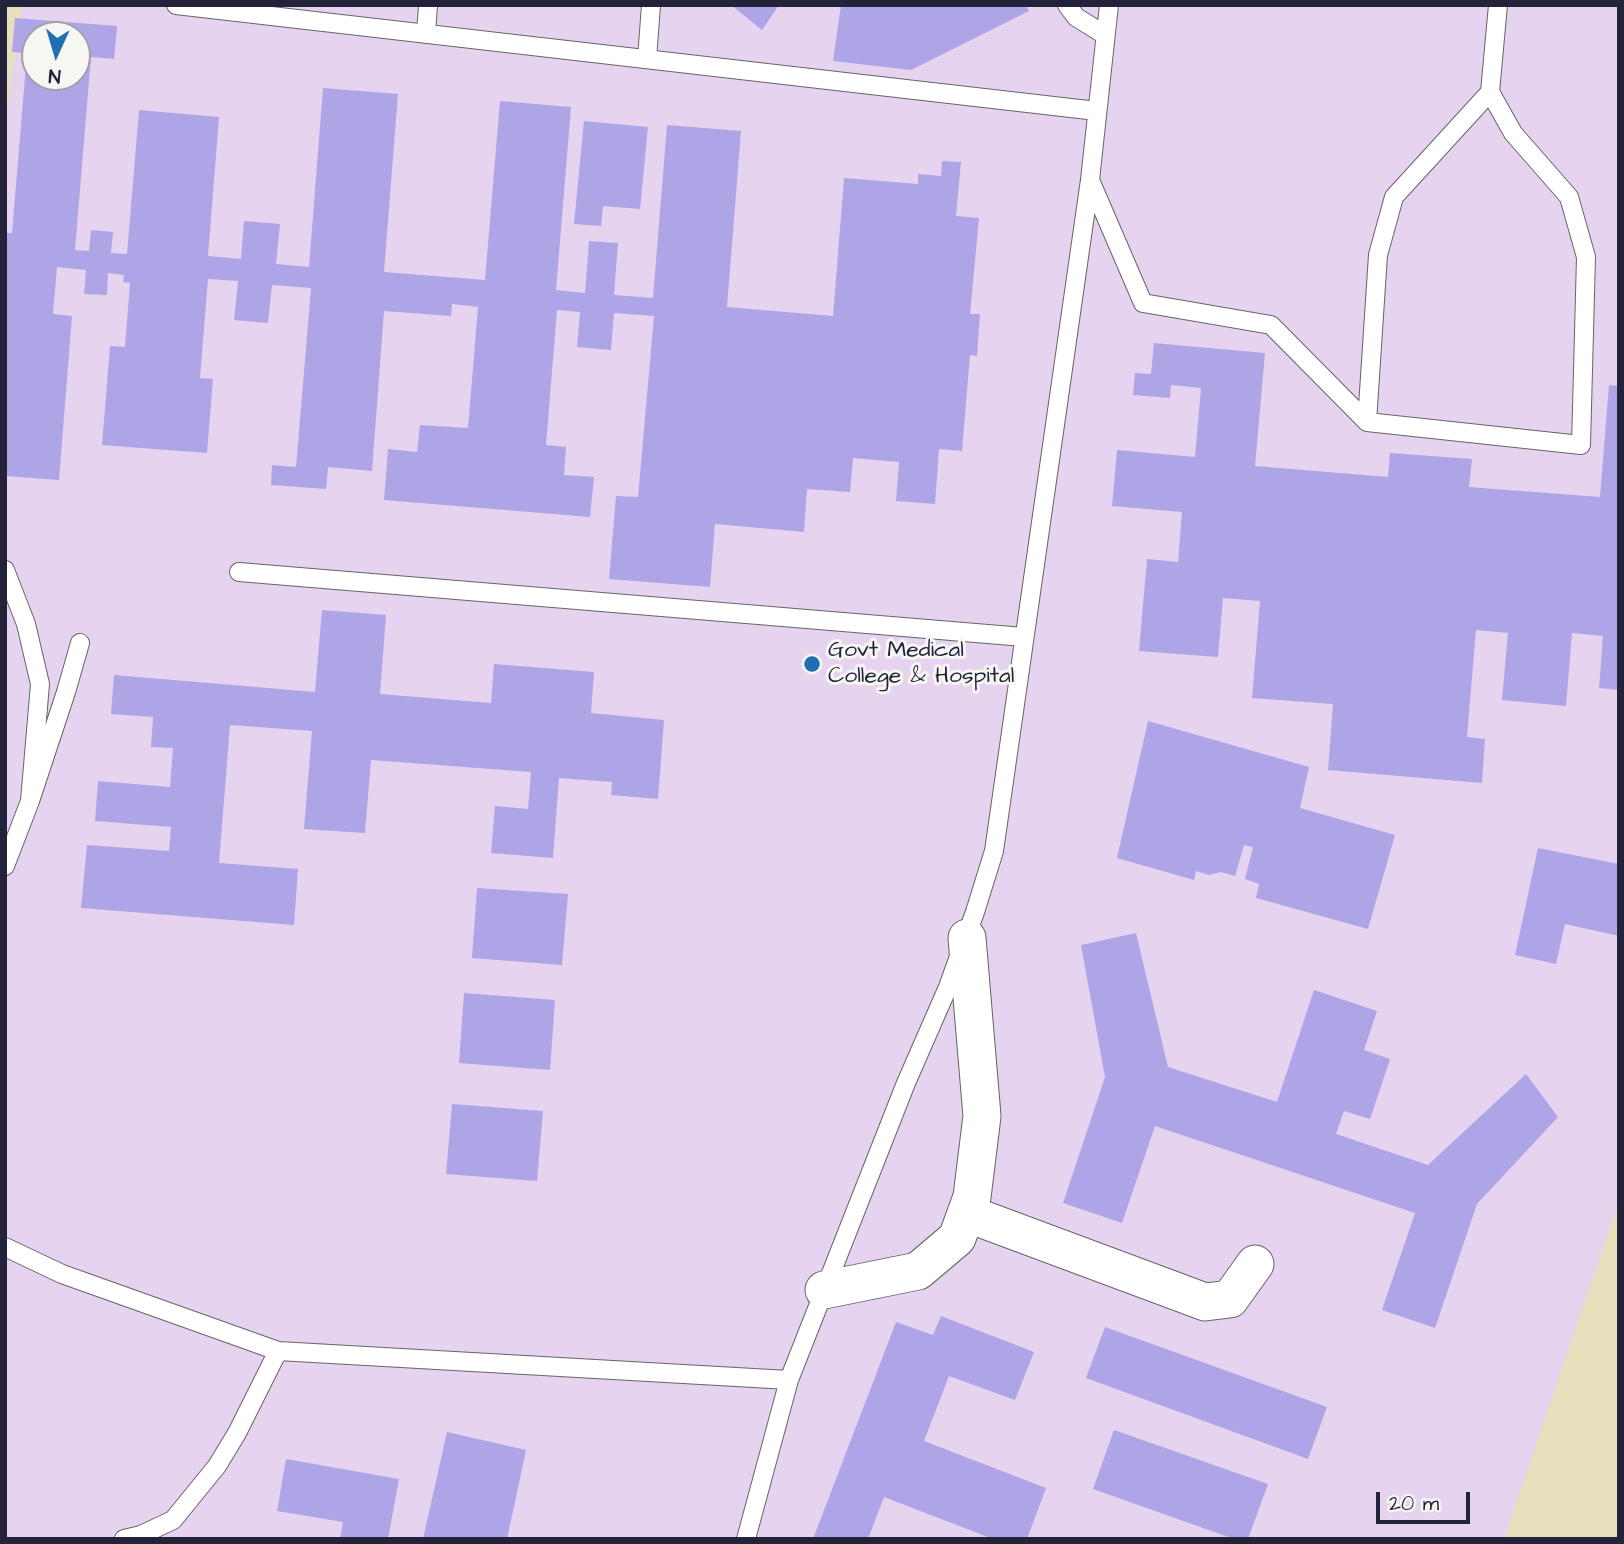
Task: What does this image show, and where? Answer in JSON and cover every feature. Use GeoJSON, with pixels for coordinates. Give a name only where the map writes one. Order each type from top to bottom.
{"type":"FeatureCollection","features":[{"type":"Feature","properties":{"kind":"street"},"geometry":{"type":"LineString","coordinates":[[824,1290],[918,1272],[957,1238],[972,1197],[982,1116],[967,937]]}},
{"type":"Feature","properties":{"kind":"street"},"geometry":{"type":"LineString","coordinates":[[966,1213],[1205,1301],[1230,1299],[1255,1265]]}},
{"type":"Feature","properties":{"kind":"lane"},"geometry":{"type":"LineString","coordinates":[[176,5],[232,8],[426,34],[1097,111]]}},
{"type":"Feature","properties":{"kind":"lane"},"geometry":{"type":"LineString","coordinates":[[426,34],[428,5]]}},
{"type":"Feature","properties":{"kind":"lane"},"geometry":{"type":"LineString","coordinates":[[647,59],[651,5]]}},
{"type":"Feature","properties":{"kind":"lane"},"geometry":{"type":"LineString","coordinates":[[1067,5],[1076,17],[1105,35]]}},
{"type":"Feature","properties":{"kind":"lane"},"geometry":{"type":"LineString","coordinates":[[746,1539],[789,1380],[906,1083],[948,987],[967,937],[993,850],[1090,180],[1109,5]]}},
{"type":"Feature","properties":{"kind":"lane"},"geometry":{"type":"LineString","coordinates":[[1090,180],[1143,303],[1271,325],[1367,422],[1581,445],[1586,257],[1569,197],[1513,133],[1490,92],[1498,5]]}},
{"type":"Feature","properties":{"kind":"lane"},"geometry":{"type":"LineString","coordinates":[[1367,422],[1378,255],[1394,197],[1490,92]]}},
{"type":"Feature","properties":{"kind":"lane"},"geometry":{"type":"LineString","coordinates":[[5,570],[26,624],[40,684],[30,801]]}},
{"type":"Feature","properties":{"kind":"lane"},"geometry":{"type":"LineString","coordinates":[[239,572],[1024,637]]}},
{"type":"Feature","properties":{"kind":"lane"},"geometry":{"type":"LineString","coordinates":[[5,866],[30,801],[80,643]]}},
{"type":"Feature","properties":{"kind":"lane"},"geometry":{"type":"LineString","coordinates":[[5,1247],[62,1274],[278,1351],[789,1380]]}},
{"type":"Feature","properties":{"kind":"lane"},"geometry":{"type":"LineString","coordinates":[[167,1539],[173,1520],[217,1466],[237,1433],[278,1351]]}},
{"type":"Feature","properties":{"kind":"lane"},"geometry":{"type":"LineString","coordinates":[[124,1539],[141,1535],[173,1520]]}},
{"type":"Feature","properties":{"kind":"shaded area","name":"Govt Medical College & Hospital"},"geometry":{"type":"Polygon","coordinates":[[[22,5],[1619,5],[1619,1201],[1504,1539],[5,1539],[5,127],[22,5]]]}},
{"type":"Feature","properties":{"kind":"building"},"geometry":{"type":"Polygon","coordinates":[[[731,5],[779,5],[762,30],[731,5]]]}},
{"type":"Feature","properties":{"kind":"building"},"geometry":{"type":"Polygon","coordinates":[[[841,5],[1026,5],[1029,11],[911,70],[833,61],[841,5]]]}},
{"type":"Feature","properties":{"kind":"building"},"geometry":{"type":"Polygon","coordinates":[[[15,18],[53,21],[21,21],[21,53],[12,52],[15,18]]]}},
{"type":"Feature","properties":{"kind":"building"},"geometry":{"type":"Polygon","coordinates":[[[91,24],[117,26],[114,59],[91,57],[91,24]]]}},
{"type":"Feature","properties":{"kind":"building"},"geometry":{"type":"Polygon","coordinates":[[[323,88],[398,94],[384,272],[485,280],[500,101],[571,107],[556,290],[585,293],[589,241],[618,243],[614,295],[653,298],[667,125],[741,131],[727,307],[833,316],[844,178],[918,184],[918,174],[941,176],[942,161],[961,162],[956,216],[979,218],[970,314],[980,314],[977,356],[970,355],[962,451],[939,449],[935,504],[896,501],[899,462],[853,458],[850,492],[807,489],[804,532],[715,524],[710,587],[609,579],[616,496],[638,497],[654,316],[614,313],[611,350],[577,347],[580,312],[557,310],[546,445],[566,447],[564,475],[594,477],[590,517],[384,500],[388,449],[417,452],[420,425],[468,428],[478,307],[452,304],[451,316],[384,311],[372,471],[328,467],[326,489],[271,485],[272,465],[296,467],[311,288],[272,285],[268,323],[234,320],[238,281],[208,279],[200,378],[213,379],[207,453],[102,445],[110,346],[125,347],[130,283],[123,282],[124,275],[108,273],[107,295],[84,294],[86,270],[57,267],[53,314],[72,316],[59,480],[5,476],[5,233],[12,233],[24,91],[88,91],[75,250],[89,251],[91,230],[113,232],[111,253],[127,254],[139,110],[219,117],[208,256],[241,259],[244,221],[280,224],[276,264],[309,267],[323,88]]]}},
{"type":"Feature","properties":{"kind":"building"},"geometry":{"type":"Polygon","coordinates":[[[584,121],[648,127],[640,209],[603,206],[601,226],[574,224],[584,121]]]}},
{"type":"Feature","properties":{"kind":"building"},"geometry":{"type":"Polygon","coordinates":[[[1154,343],[1265,353],[1255,466],[1388,477],[1390,453],[1472,459],[1469,487],[1600,497],[1609,385],[1619,386],[1619,690],[1599,688],[1603,636],[1572,633],[1566,706],[1502,700],[1508,633],[1476,630],[1467,737],[1485,739],[1482,783],[1328,770],[1333,704],[1252,698],[1260,601],[1223,598],[1218,657],[1139,651],[1147,559],[1178,562],[1182,512],[1112,506],[1117,450],[1195,457],[1201,388],[1171,385],[1170,398],[1133,395],[1135,373],[1151,374],[1154,343]]]}},
{"type":"Feature","properties":{"kind":"building"},"geometry":{"type":"Polygon","coordinates":[[[322,610],[386,615],[380,694],[491,703],[494,664],[594,672],[591,713],[664,720],[658,799],[611,795],[612,782],[559,778],[553,858],[491,853],[495,806],[528,809],[531,772],[371,760],[365,833],[304,829],[312,731],[230,725],[219,863],[298,869],[294,925],[81,908],[87,845],[169,851],[171,827],[95,821],[98,781],[170,787],[173,748],[151,747],[153,717],[111,714],[114,675],[315,692],[322,610]]]}},
{"type":"Feature","properties":{"kind":"building"},"geometry":{"type":"Polygon","coordinates":[[[1148,721],[1309,767],[1300,808],[1395,835],[1368,929],[1256,898],[1259,884],[1245,879],[1253,847],[1244,845],[1235,876],[1221,872],[1209,875],[1196,871],[1194,880],[1117,858],[1148,721]]]}},
{"type":"Feature","properties":{"kind":"building"},"geometry":{"type":"Polygon","coordinates":[[[1538,848],[1619,864],[1619,936],[1565,924],[1556,964],[1515,955],[1538,848]]]}},
{"type":"Feature","properties":{"kind":"building"},"geometry":{"type":"Polygon","coordinates":[[[477,888],[568,894],[562,965],[472,958],[477,888]]]}},
{"type":"Feature","properties":{"kind":"building"},"geometry":{"type":"Polygon","coordinates":[[[1136,933],[1168,1067],[1277,1102],[1314,990],[1377,1011],[1364,1050],[1390,1059],[1370,1119],[1344,1111],[1336,1134],[1428,1165],[1526,1074],[1558,1117],[1477,1204],[1435,1328],[1382,1310],[1415,1213],[1155,1126],[1122,1223],[1063,1203],[1105,1077],[1081,945],[1136,933]]]}},
{"type":"Feature","properties":{"kind":"building"},"geometry":{"type":"Polygon","coordinates":[[[464,993],[555,1000],[550,1070],[459,1063],[464,993]]]}},
{"type":"Feature","properties":{"kind":"building"},"geometry":{"type":"Polygon","coordinates":[[[452,1104],[543,1111],[537,1181],[446,1174],[452,1104]]]}},
{"type":"Feature","properties":{"kind":"building"},"geometry":{"type":"Polygon","coordinates":[[[941,1316],[1034,1352],[1015,1400],[949,1376],[924,1441],[1046,1488],[1027,1539],[993,1539],[884,1497],[868,1539],[813,1539],[896,1322],[933,1335],[941,1316]]]}},
{"type":"Feature","properties":{"kind":"building"},"geometry":{"type":"Polygon","coordinates":[[[1105,1327],[1327,1407],[1308,1459],[1086,1378],[1105,1327]]]}},
{"type":"Feature","properties":{"kind":"building"},"geometry":{"type":"Polygon","coordinates":[[[1114,1430],[1268,1484],[1248,1539],[1234,1539],[1093,1489],[1114,1430]]]}},
{"type":"Feature","properties":{"kind":"building"},"geometry":{"type":"Polygon","coordinates":[[[447,1432],[526,1450],[507,1539],[423,1539],[447,1432]]]}},
{"type":"Feature","properties":{"kind":"building"},"geometry":{"type":"Polygon","coordinates":[[[286,1459],[399,1479],[388,1539],[340,1539],[343,1522],[277,1511],[286,1459]]]}},
{"type":"Feature","properties":{"kind":"place","name":"Govt Medical College & Hospital"},"geometry":{"type":"Point","coordinates":[812,664]}}]}
